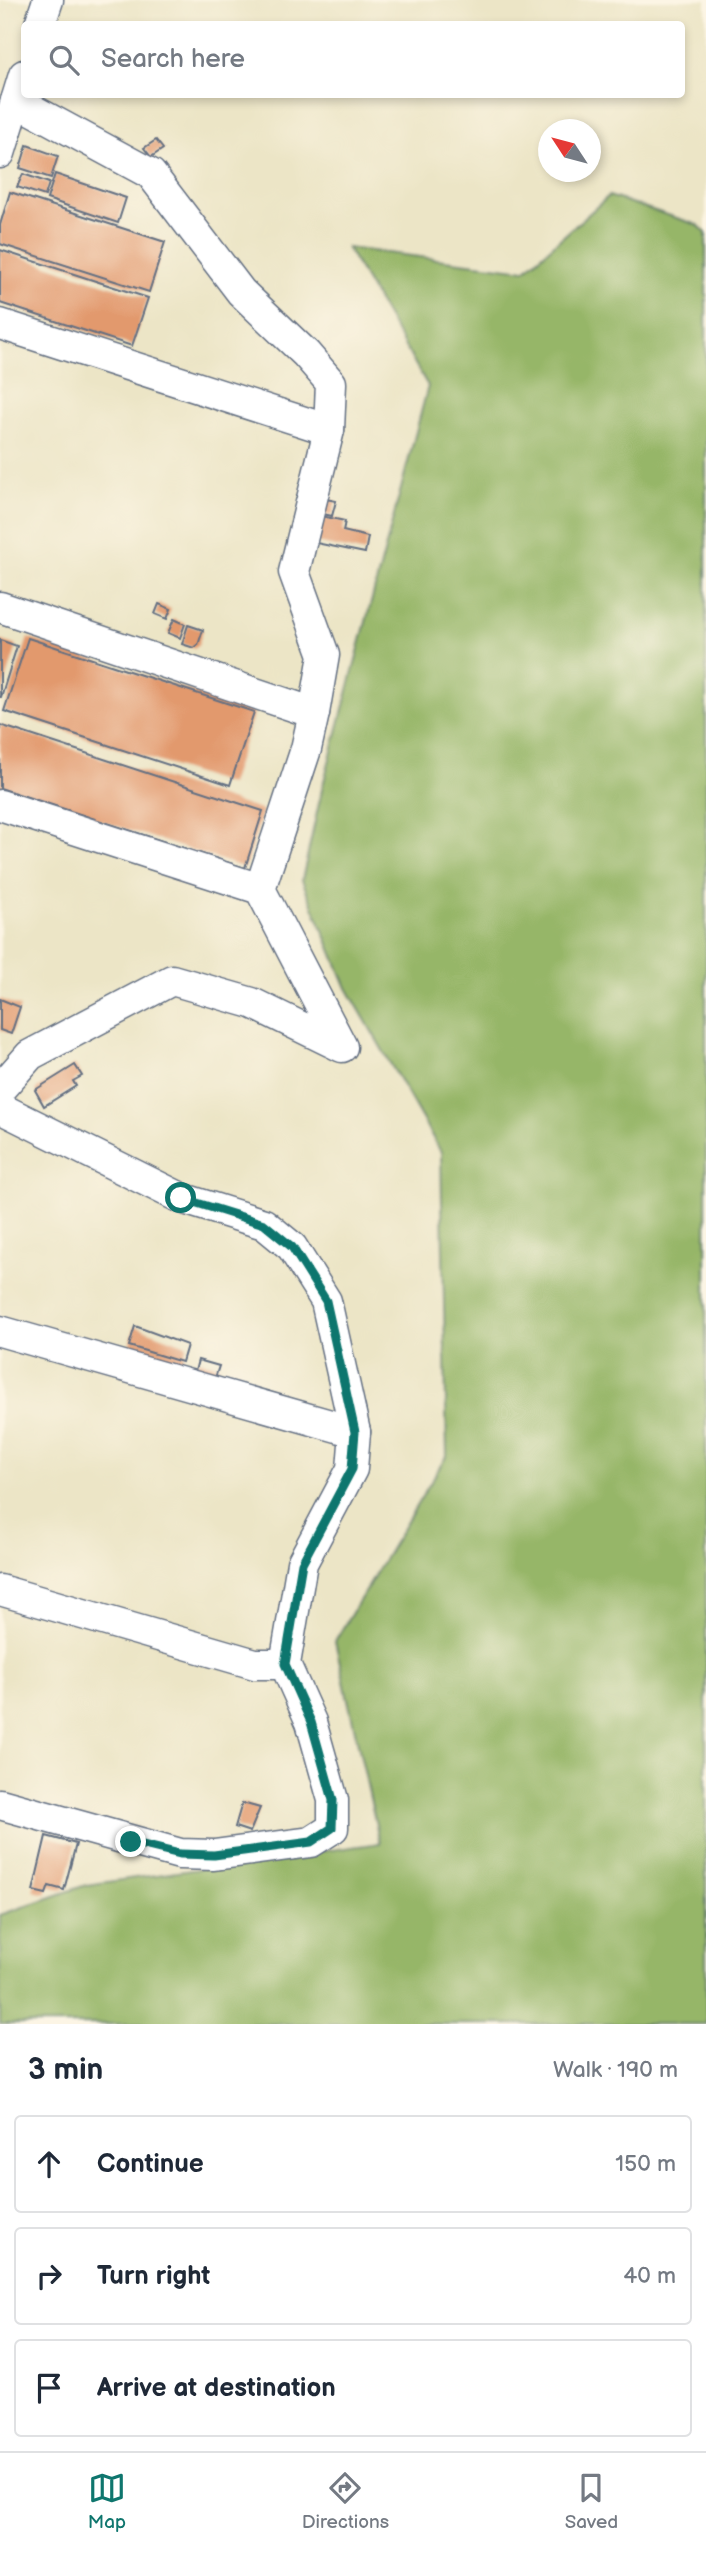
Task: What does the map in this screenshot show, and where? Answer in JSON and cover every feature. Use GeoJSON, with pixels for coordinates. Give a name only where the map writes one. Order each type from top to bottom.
{"type":"FeatureCollection","features":[{"type":"Feature","properties":{"kind":"street"},"geometry":{"type":"LineString","coordinates":[[41,21],[48,0]]}},
{"type":"Feature","properties":{"kind":"street"},"geometry":{"type":"LineString","coordinates":[[0,153],[20,88]]}},
{"type":"Feature","properties":{"kind":"street"},"geometry":{"type":"LineString","coordinates":[[35,98],[151,174],[241,292],[306,354],[331,383],[329,430],[294,572],[324,655],[306,749],[260,889]]}},
{"type":"Feature","properties":{"kind":"street"},"geometry":{"type":"LineString","coordinates":[[0,324],[329,430]]}},
{"type":"Feature","properties":{"kind":"street"},"geometry":{"type":"LineString","coordinates":[[0,607],[314,713]]}},
{"type":"Feature","properties":{"kind":"street"},"geometry":{"type":"LineString","coordinates":[[0,805],[260,889],[342,1047],[252,1003],[172,980],[30,1055],[0,1089]]}},
{"type":"Feature","properties":{"kind":"street"},"geometry":{"type":"LineString","coordinates":[[0,1108],[181,1198],[264,1224],[292,1247],[326,1301],[355,1432],[352,1469],[302,1563],[285,1664],[311,1722],[333,1800],[332,1828],[311,1842],[214,1855],[180,1854],[0,1804]]}},
{"type":"Feature","properties":{"kind":"street"},"geometry":{"type":"LineString","coordinates":[[0,1331],[355,1432]]}},
{"type":"Feature","properties":{"kind":"street"},"geometry":{"type":"LineString","coordinates":[[0,1590],[255,1664],[285,1664]]}},
{"type":"Feature","properties":{"kind":"green space"},"geometry":{"type":"Polygon","coordinates":[[[609,196],[698,225],[706,233],[706,2024],[0,2024],[0,1915],[86,1885],[380,1843],[335,1641],[447,1455],[441,1152],[347,988],[302,880],[323,785],[428,386],[347,248],[525,270],[609,196]]]}},
{"type":"Feature","properties":{"kind":"building"},"geometry":{"type":"Polygon","coordinates":[[[156,140],[163,149],[151,157],[144,148],[156,140]]]}},
{"type":"Feature","properties":{"kind":"building"},"geometry":{"type":"Polygon","coordinates":[[[27,145],[58,156],[51,178],[20,168],[27,145]]]}},
{"type":"Feature","properties":{"kind":"building"},"geometry":{"type":"Polygon","coordinates":[[[23,174],[49,183],[45,196],[17,187],[23,174]]]}},
{"type":"Feature","properties":{"kind":"building"},"geometry":{"type":"Polygon","coordinates":[[[55,174],[126,198],[118,223],[47,199],[55,174]]]}},
{"type":"Feature","properties":{"kind":"building"},"geometry":{"type":"Polygon","coordinates":[[[10,192],[165,242],[149,292],[0,244],[0,225],[10,192]]]}},
{"type":"Feature","properties":{"kind":"building"},"geometry":{"type":"Polygon","coordinates":[[[0,250],[148,298],[132,346],[0,303],[0,250]]]}},
{"type":"Feature","properties":{"kind":"building"},"geometry":{"type":"Polygon","coordinates":[[[326,499],[336,501],[332,516],[323,514],[326,499]]]}},
{"type":"Feature","properties":{"kind":"building"},"geometry":{"type":"Polygon","coordinates":[[[321,516],[345,521],[343,531],[368,537],[365,553],[316,543],[321,516]]]}},
{"type":"Feature","properties":{"kind":"building"},"geometry":{"type":"Polygon","coordinates":[[[159,604],[171,609],[167,619],[155,614],[159,604]]]}},
{"type":"Feature","properties":{"kind":"building"},"geometry":{"type":"Polygon","coordinates":[[[174,619],[185,624],[180,638],[168,633],[174,619]]]}},
{"type":"Feature","properties":{"kind":"building"},"geometry":{"type":"Polygon","coordinates":[[[188,625],[203,630],[198,645],[194,648],[182,644],[188,625]]]}},
{"type":"Feature","properties":{"kind":"building"},"geometry":{"type":"Polygon","coordinates":[[[28,638],[254,712],[230,785],[4,711],[28,638]]]}},
{"type":"Feature","properties":{"kind":"building"},"geometry":{"type":"Polygon","coordinates":[[[0,640],[17,646],[1,697],[0,697],[0,640]]]}},
{"type":"Feature","properties":{"kind":"building"},"geometry":{"type":"Polygon","coordinates":[[[0,725],[263,811],[245,868],[0,788],[0,725]]]}},
{"type":"Feature","properties":{"kind":"building"},"geometry":{"type":"Polygon","coordinates":[[[0,999],[20,1007],[11,1034],[0,1030],[0,999]]]}},
{"type":"Feature","properties":{"kind":"building"},"geometry":{"type":"Polygon","coordinates":[[[75,1065],[82,1076],[73,1081],[76,1086],[44,1106],[35,1090],[75,1065]]]}},
{"type":"Feature","properties":{"kind":"building"},"geometry":{"type":"Polygon","coordinates":[[[135,1326],[187,1345],[182,1362],[129,1346],[135,1326]]]}},
{"type":"Feature","properties":{"kind":"building"},"geometry":{"type":"Polygon","coordinates":[[[198,1360],[219,1366],[214,1381],[194,1375],[198,1360]]]}},
{"type":"Feature","properties":{"kind":"building"},"geometry":{"type":"Polygon","coordinates":[[[242,1803],[260,1808],[250,1832],[235,1827],[242,1803]]]}},
{"type":"Feature","properties":{"kind":"building"},"geometry":{"type":"Polygon","coordinates":[[[46,1836],[76,1844],[64,1890],[49,1886],[46,1894],[33,1891],[46,1836]]]}},
{"type":"Feature","properties":{"kind":"route"},"geometry":{"type":"LineString","coordinates":[[131,1842],[180,1854],[214,1855],[311,1842],[332,1828],[333,1800],[311,1722],[285,1664],[302,1563],[352,1469],[355,1432],[326,1301],[292,1247],[264,1224],[181,1198]]}}]}
